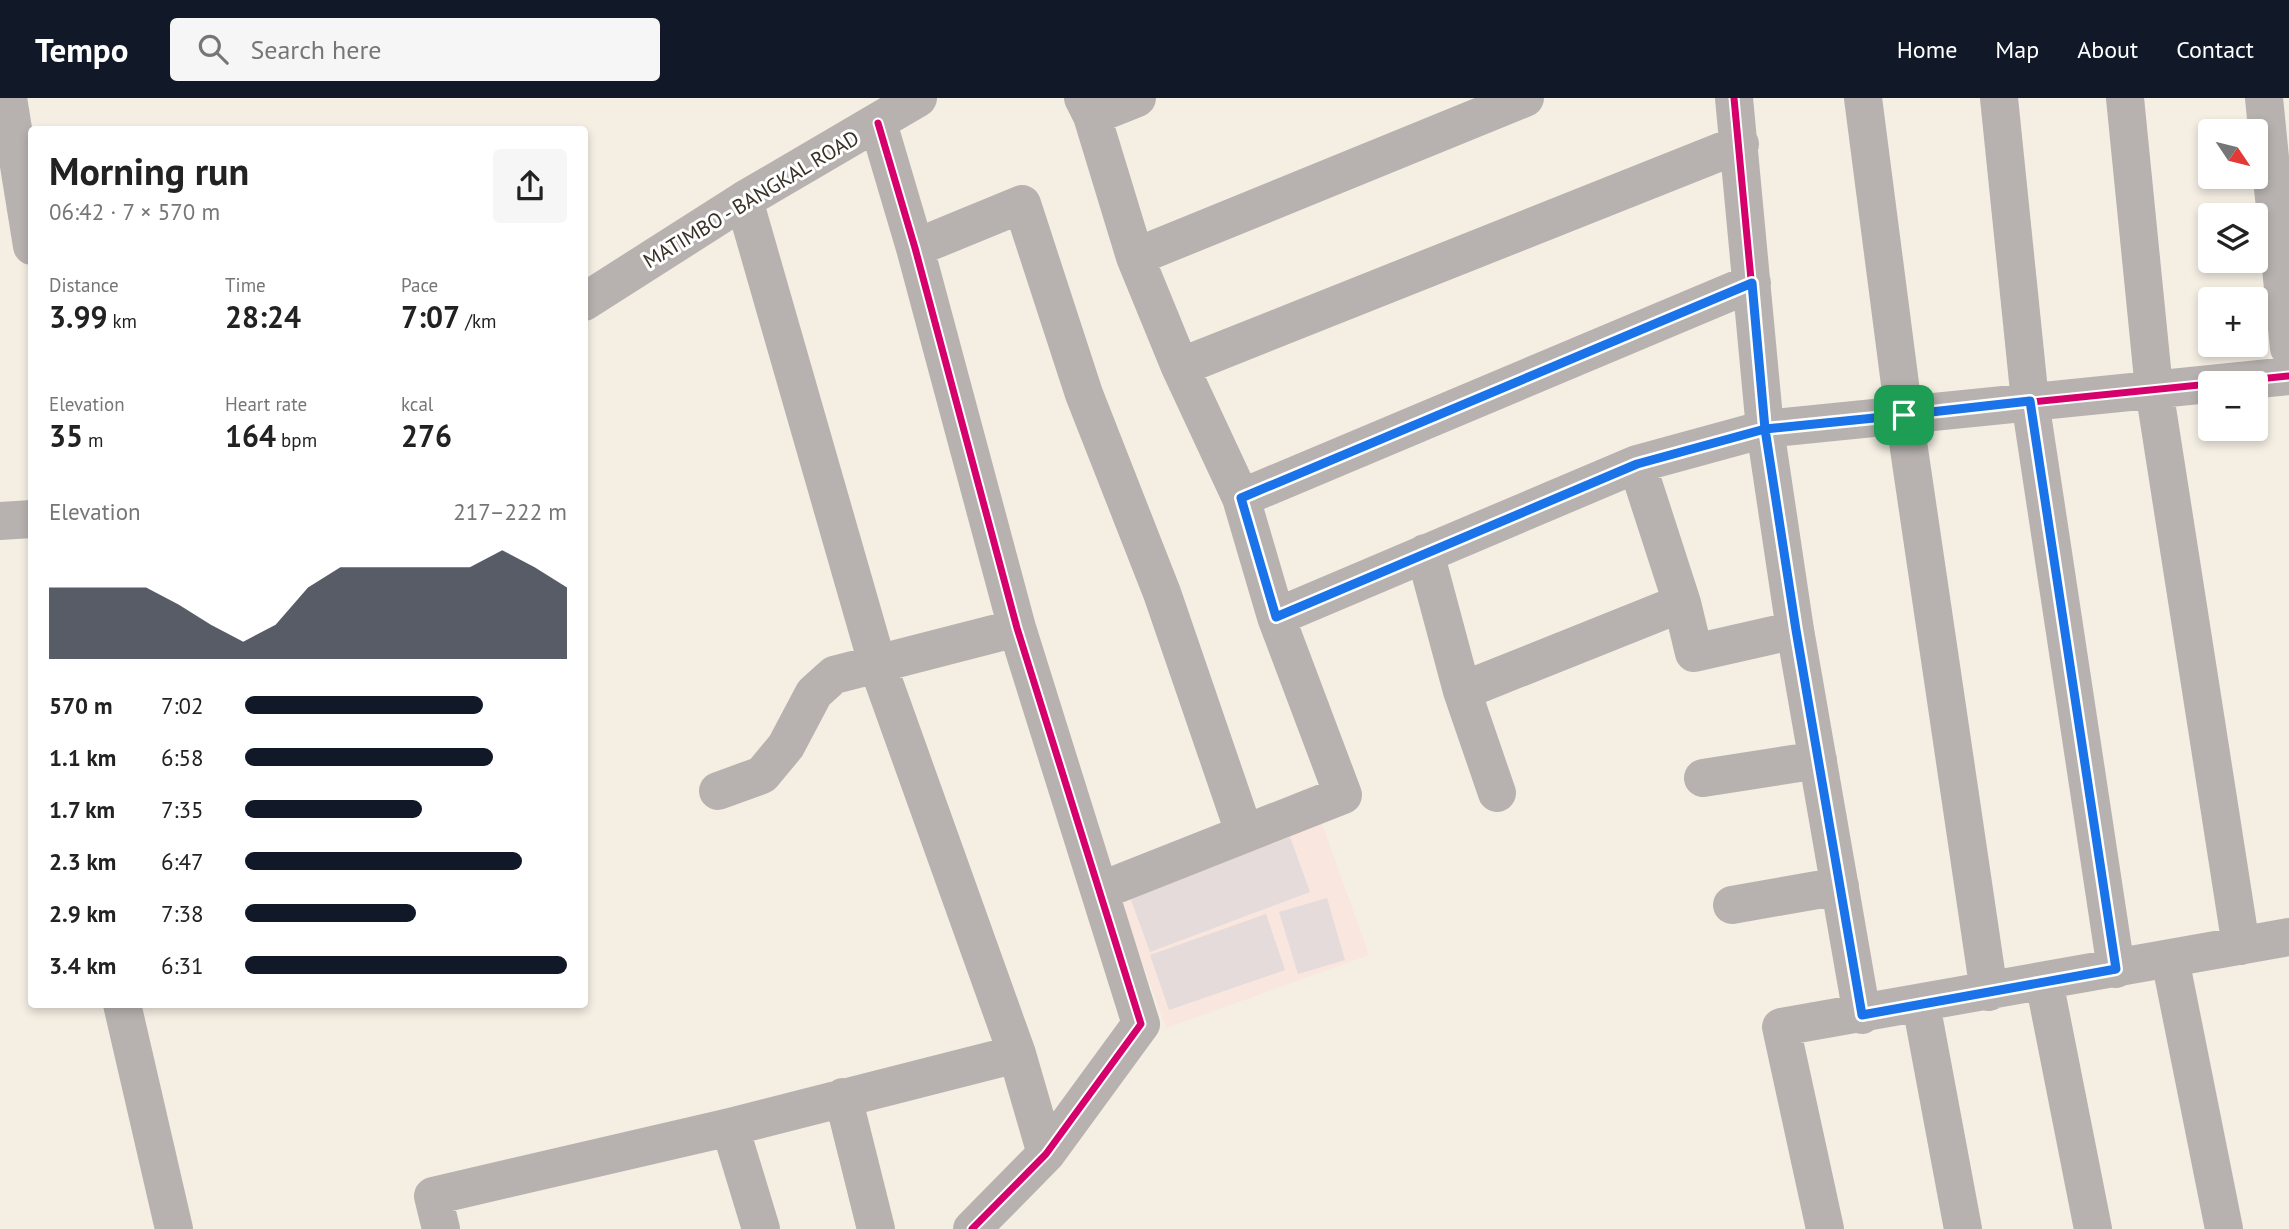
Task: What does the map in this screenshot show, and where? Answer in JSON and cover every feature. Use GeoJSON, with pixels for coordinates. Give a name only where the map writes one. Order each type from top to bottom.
{"type":"FeatureCollection","features":[{"type":"Feature","properties":{"kind":"street"},"geometry":{"type":"LineString","coordinates":[[8,98],[28,221]]}},
{"type":"Feature","properties":{"kind":"street","name":"MATIMBO - BANGKAL ROAD"},"geometry":{"type":"LineString","coordinates":[[588,299],[744,200],[918,98]]}},
{"type":"Feature","properties":{"kind":"street"},"geometry":{"type":"LineString","coordinates":[[1100,891],[1343,795],[1276,617],[1241,498],[1180,367],[1135,257],[1087,107],[1137,98]]}},
{"type":"Feature","properties":{"kind":"street"},"geometry":{"type":"LineString","coordinates":[[1135,257],[1525,98]]}},
{"type":"Feature","properties":{"kind":"street"},"geometry":{"type":"LineString","coordinates":[[1734,98],[1765,429],[1796,630],[1862,1015]]}},
{"type":"Feature","properties":{"kind":"street"},"geometry":{"type":"LineString","coordinates":[[1863,98],[1904,415],[1989,992]]}},
{"type":"Feature","properties":{"kind":"street"},"geometry":{"type":"LineString","coordinates":[[2000,98],[2030,401],[2116,969]]}},
{"type":"Feature","properties":{"kind":"street"},"geometry":{"type":"LineString","coordinates":[[2125,98],[2154,388],[2241,946]]}},
{"type":"Feature","properties":{"kind":"street"},"geometry":{"type":"LineString","coordinates":[[2263,98],[2289,348]]}},
{"type":"Feature","properties":{"kind":"street"},"geometry":{"type":"LineString","coordinates":[[878,122],[915,248],[1017,628],[1142,1024],[1046,1154],[971,1229]]}},
{"type":"Feature","properties":{"kind":"street"},"geometry":{"type":"LineString","coordinates":[[1180,367],[1740,144]]}},
{"type":"Feature","properties":{"kind":"street"},"geometry":{"type":"LineString","coordinates":[[744,200],[877,663],[1017,1054],[1046,1154]]}},
{"type":"Feature","properties":{"kind":"street"},"geometry":{"type":"LineString","coordinates":[[915,248],[1022,204],[1084,394],[1162,593],[1244,832]]}},
{"type":"Feature","properties":{"kind":"street"},"geometry":{"type":"LineString","coordinates":[[1241,498],[1752,283]]}},
{"type":"Feature","properties":{"kind":"street"},"geometry":{"type":"LineString","coordinates":[[1276,617],[1637,464],[1765,429],[2289,376]]}},
{"type":"Feature","properties":{"kind":"street"},"geometry":{"type":"LineString","coordinates":[[1637,464],[1682,603],[1694,653],[1796,630]]}},
{"type":"Feature","properties":{"kind":"street"},"geometry":{"type":"LineString","coordinates":[[0,521],[28,519]]}},
{"type":"Feature","properties":{"kind":"street"},"geometry":{"type":"LineString","coordinates":[[1425,553],[1462,691],[1497,793]]}},
{"type":"Feature","properties":{"kind":"street"},"geometry":{"type":"LineString","coordinates":[[1462,691],[1682,603]]}},
{"type":"Feature","properties":{"kind":"street"},"geometry":{"type":"LineString","coordinates":[[718,791],[762,775],[786,746],[814,693],[834,675],[1017,628]]}},
{"type":"Feature","properties":{"kind":"street"},"geometry":{"type":"LineString","coordinates":[[1703,778],[1818,760]]}},
{"type":"Feature","properties":{"kind":"street"},"geometry":{"type":"LineString","coordinates":[[1732,905],[1840,886]]}},
{"type":"Feature","properties":{"kind":"street"},"geometry":{"type":"LineString","coordinates":[[1825,1229],[1781,1027],[1862,1015],[2289,937]]}},
{"type":"Feature","properties":{"kind":"street"},"geometry":{"type":"LineString","coordinates":[[2170,958],[2224,1229]]}},
{"type":"Feature","properties":{"kind":"street"},"geometry":{"type":"LineString","coordinates":[[2045,981],[2094,1229]]}},
{"type":"Feature","properties":{"kind":"street"},"geometry":{"type":"LineString","coordinates":[[1921,1004],[1963,1229]]}},
{"type":"Feature","properties":{"kind":"street"},"geometry":{"type":"LineString","coordinates":[[123,1008],[174,1229]]}},
{"type":"Feature","properties":{"kind":"street"},"geometry":{"type":"LineString","coordinates":[[441,1229],[433,1196],[730,1126],[1017,1054]]}},
{"type":"Feature","properties":{"kind":"street"},"geometry":{"type":"LineString","coordinates":[[842,1097],[876,1229]]}},
{"type":"Feature","properties":{"kind":"street"},"geometry":{"type":"LineString","coordinates":[[730,1126],[761,1229]]}},
{"type":"Feature","properties":{"kind":"shaded area"},"geometry":{"type":"Polygon","coordinates":[[[1322,824],[1369,955],[1166,1028],[1119,897],[1322,824]]]}},
{"type":"Feature","properties":{"kind":"building"},"geometry":{"type":"Polygon","coordinates":[[[1290,837],[1310,892],[1150,952],[1130,897],[1290,837]]]}},
{"type":"Feature","properties":{"kind":"building"},"geometry":{"type":"Polygon","coordinates":[[[1327,898],[1345,960],[1298,974],[1279,912],[1327,898]]]}},
{"type":"Feature","properties":{"kind":"building"},"geometry":{"type":"Polygon","coordinates":[[[1266,914],[1285,970],[1169,1010],[1150,955],[1266,914]]]}},
{"type":"Feature","properties":{"kind":"cycle path"},"geometry":{"type":"LineString","coordinates":[[1734,98],[1765,429],[1795,630],[1862,1015]]}},
{"type":"Feature","properties":{"kind":"cycle path"},"geometry":{"type":"LineString","coordinates":[[878,123],[915,248],[1017,628],[1141,1024],[1046,1154],[972,1229]]}},
{"type":"Feature","properties":{"kind":"cycle path"},"geometry":{"type":"LineString","coordinates":[[1276,617],[1637,464],[1765,429],[2289,376]]}},
{"type":"Feature","properties":{"kind":"route"},"geometry":{"type":"LineString","coordinates":[[1904,415],[1765,429],[1637,464],[1276,617],[1241,498],[1752,283],[1765,429],[1796,630],[1862,1015],[2116,969],[2030,401],[1904,415]]}}]}
